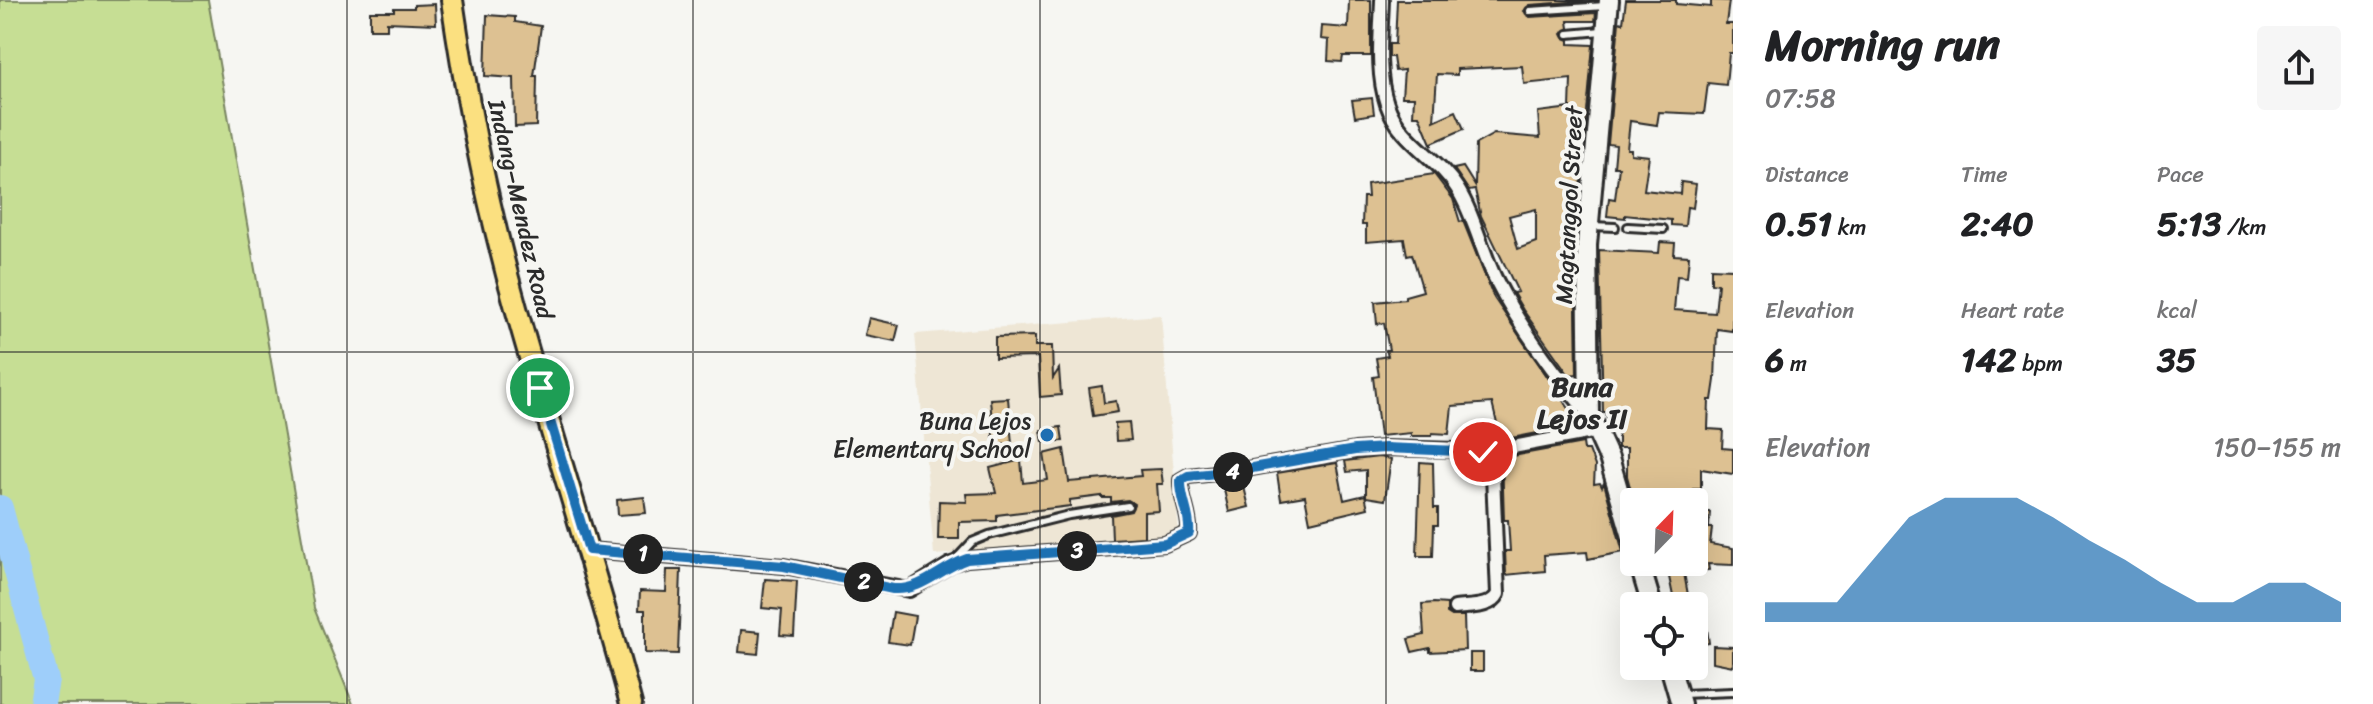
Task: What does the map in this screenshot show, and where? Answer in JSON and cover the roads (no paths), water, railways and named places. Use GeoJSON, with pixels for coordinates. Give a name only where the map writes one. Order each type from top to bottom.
{"type":"FeatureCollection","features":[{"type":"Feature","properties":{"kind":"main road","name":"Indang–Mendez Road"},"geometry":{"type":"LineString","coordinates":[[452,0],[471,120],[516,307],[589,550],[631,704]]}},
{"type":"Feature","properties":{"kind":"street"},"geometry":{"type":"LineString","coordinates":[[1382,0],[1381,78],[1387,104],[1397,125],[1456,186],[1480,246],[1521,326],[1593,422],[1609,458],[1620,496]]}},
{"type":"Feature","properties":{"kind":"street","name":"Magtanggol Street"},"geometry":{"type":"LineString","coordinates":[[1593,422],[1588,226],[1609,3]]}},
{"type":"Feature","properties":{"kind":"street"},"geometry":{"type":"LineString","coordinates":[[589,550],[784,566],[909,590],[951,564],[967,559],[1165,544],[1178,540],[1189,533],[1190,522],[1181,493],[1181,480],[1188,476],[1355,450],[1492,451],[1593,422]]}},
{"type":"Feature","properties":{"kind":"street"},"geometry":{"type":"LineString","coordinates":[[1455,608],[1489,604],[1498,594],[1492,451]]}},
{"type":"Feature","properties":{"kind":"lane"},"geometry":{"type":"LineString","coordinates":[[1530,11],[1609,3]]}},
{"type":"Feature","properties":{"kind":"lane"},"geometry":{"type":"LineString","coordinates":[[1568,34],[1606,30]]}},
{"type":"Feature","properties":{"kind":"lane"},"geometry":{"type":"LineString","coordinates":[[1588,226],[1615,227]]}},
{"type":"Feature","properties":{"kind":"lane"},"geometry":{"type":"LineString","coordinates":[[1628,227],[1663,229]]}},
{"type":"Feature","properties":{"kind":"lane"},"geometry":{"type":"LineString","coordinates":[[951,564],[972,542],[989,535],[1069,515],[1128,506]]}},
{"type":"Feature","properties":{"kind":"lane"},"geometry":{"type":"LineString","coordinates":[[1680,699],[1733,692]]}},
{"type":"Feature","properties":{"kind":"waterway"},"geometry":{"type":"LineString","coordinates":[[0,508],[46,680],[42,704]]}},
{"type":"Feature","properties":{"kind":"place","name":"Buna Lejos Elementary School"},"geometry":{"type":"Point","coordinates":[1047,435]}},
{"type":"Feature","properties":{"kind":"district","name":"Buna Lejos II"},"geometry":{"type":"Point","coordinates":[1582,402]}}]}
